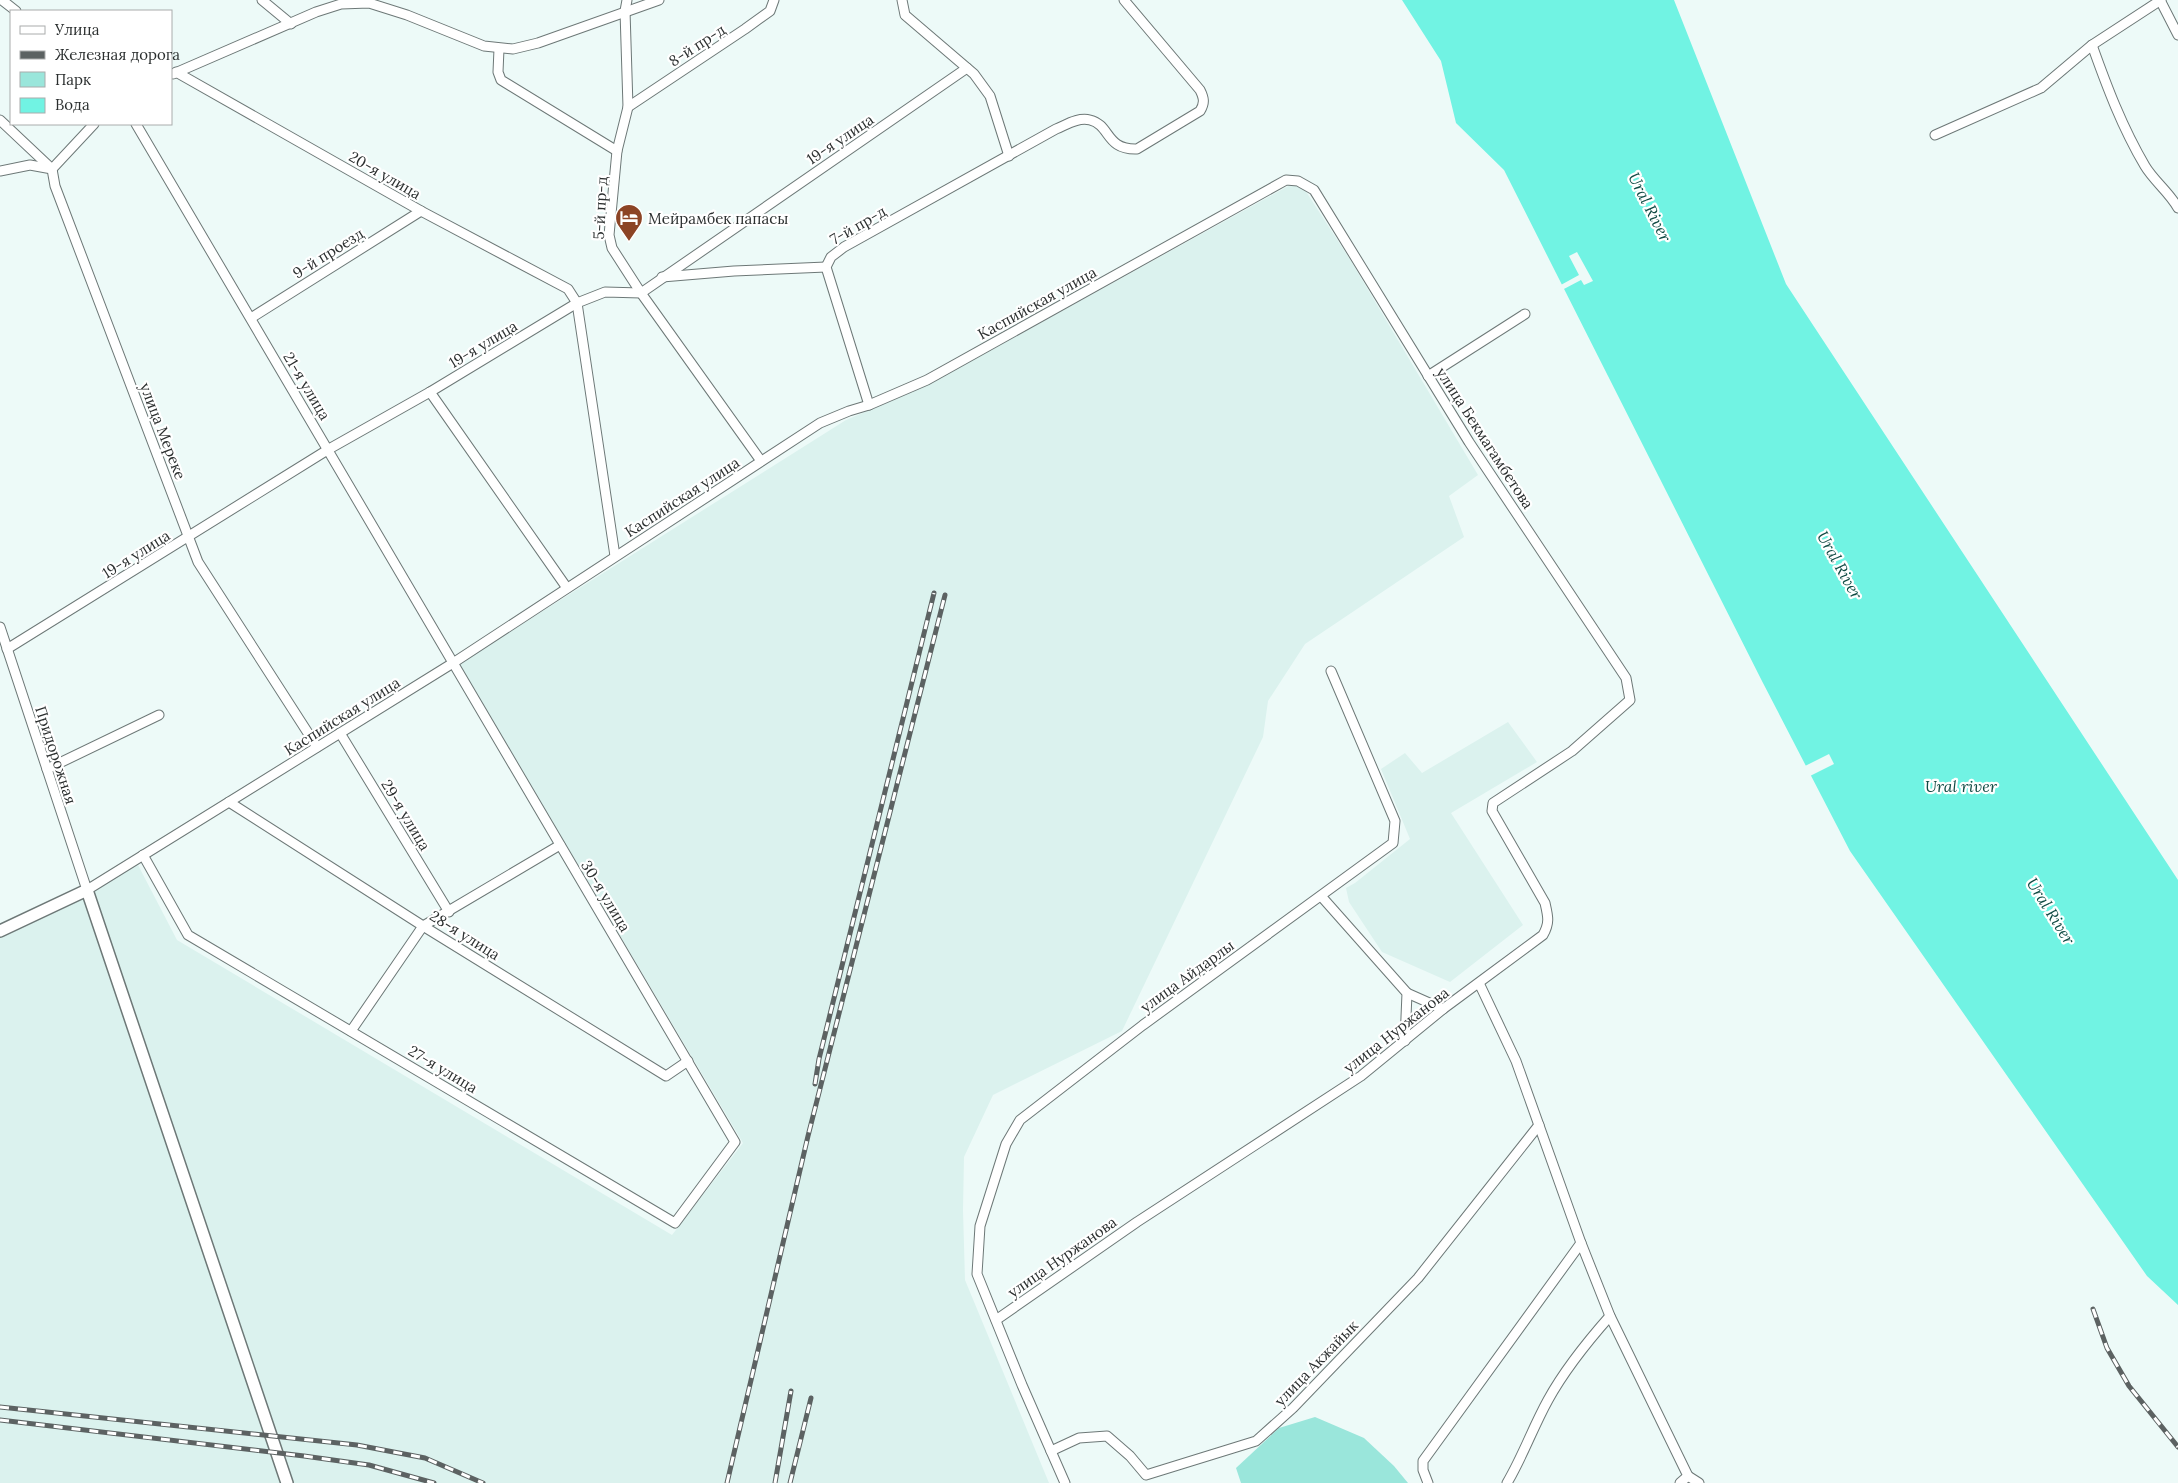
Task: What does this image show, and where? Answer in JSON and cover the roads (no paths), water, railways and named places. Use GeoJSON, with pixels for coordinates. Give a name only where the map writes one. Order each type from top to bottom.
{"type":"FeatureCollection","features":[{"type":"Feature","properties":{"kind":"street"},"geometry":{"type":"LineString","coordinates":[[2,0],[15,10]]}},
{"type":"Feature","properties":{"kind":"street"},"geometry":{"type":"LineString","coordinates":[[262,0],[291,24]]}},
{"type":"Feature","properties":{"kind":"street","name":"5-й пр-д"},"geometry":{"type":"LineString","coordinates":[[627,0],[628,106],[617,152],[609,235],[612,248],[641,294],[761,461]]}},
{"type":"Feature","properties":{"kind":"street"},"geometry":{"type":"LineString","coordinates":[[174,74],[341,4],[369,3],[407,15],[468,40],[499,49],[514,48],[538,42],[658,0]]}},
{"type":"Feature","properties":{"kind":"street","name":"8-й пр-д"},"geometry":{"type":"LineString","coordinates":[[628,106],[746,29],[770,11],[774,0]]}},
{"type":"Feature","properties":{"kind":"street"},"geometry":{"type":"LineString","coordinates":[[902,0],[905,16],[967,68],[990,96],[1009,156],[1075,121],[1090,120],[1099,126],[1118,147],[1126,150],[1137,149],[1200,111],[1204,98],[1200,90],[1124,0]]}},
{"type":"Feature","properties":{"kind":"street"},"geometry":{"type":"LineString","coordinates":[[1935,135],[2041,88],[2092,45],[2160,0],[2178,35]]}},
{"type":"Feature","properties":{"kind":"street"},"geometry":{"type":"LineString","coordinates":[[2092,45],[2118,116],[2146,168],[2172,197],[2178,208]]}},
{"type":"Feature","properties":{"kind":"street"},"geometry":{"type":"LineString","coordinates":[[499,49],[498,72],[501,80],[617,152]]}},
{"type":"Feature","properties":{"kind":"street","name":"19-я улица"},"geometry":{"type":"LineString","coordinates":[[7,649],[189,538],[329,449],[430,392],[577,303],[605,292],[641,294],[662,277],[967,68]]}},
{"type":"Feature","properties":{"kind":"street","name":"20-я улица"},"geometry":{"type":"LineString","coordinates":[[174,74],[568,290],[577,303]]}},
{"type":"Feature","properties":{"kind":"street"},"geometry":{"type":"LineString","coordinates":[[0,120],[52,169]]}},
{"type":"Feature","properties":{"kind":"street"},"geometry":{"type":"LineString","coordinates":[[52,169],[93,125]]}},
{"type":"Feature","properties":{"kind":"street","name":"21-я улица"},"geometry":{"type":"LineString","coordinates":[[137,125],[329,449],[453,663]]}},
{"type":"Feature","properties":{"kind":"street","name":"7-й пр-д"},"geometry":{"type":"LineString","coordinates":[[869,405],[826,267],[830,257],[844,247],[1009,156]]}},
{"type":"Feature","properties":{"kind":"street"},"geometry":{"type":"LineString","coordinates":[[0,171],[30,165],[52,169]]}},
{"type":"Feature","properties":{"kind":"street","name":"улица Мереке"},"geometry":{"type":"LineString","coordinates":[[52,169],[55,186],[198,562],[318,747]]}},
{"type":"Feature","properties":{"kind":"street","name":"Каспийская улица"},"geometry":{"type":"LineString","coordinates":[[87,890],[453,663],[820,423],[849,410],[869,405],[927,380],[1279,183],[1286,180],[1298,181],[1314,190]]}},
{"type":"Feature","properties":{"kind":"street","name":"улица Бекмагамбетова"},"geometry":{"type":"LineString","coordinates":[[1314,190],[1469,442],[1626,678],[1630,700]]}},
{"type":"Feature","properties":{"kind":"street","name":"9-й проезд"},"geometry":{"type":"LineString","coordinates":[[251,318],[421,211]]}},
{"type":"Feature","properties":{"kind":"street"},"geometry":{"type":"LineString","coordinates":[[662,277],[734,271],[826,267]]}},
{"type":"Feature","properties":{"kind":"street"},"geometry":{"type":"LineString","coordinates":[[577,303],[615,556]]}},
{"type":"Feature","properties":{"kind":"street"},"geometry":{"type":"LineString","coordinates":[[1428,376],[1525,314]]}},
{"type":"Feature","properties":{"kind":"street"},"geometry":{"type":"LineString","coordinates":[[430,392],[566,588]]}},
{"type":"Feature","properties":{"kind":"street","name":"Придорожная"},"geometry":{"type":"LineString","coordinates":[[0,627],[87,890]]}},
{"type":"Feature","properties":{"kind":"street","name":"30-я улица"},"geometry":{"type":"LineString","coordinates":[[453,663],[735,1142]]}},
{"type":"Feature","properties":{"kind":"street","name":"улица Айдарлы"},"geometry":{"type":"LineString","coordinates":[[1065,1483],[1022,1386],[977,1274],[980,1226],[1006,1144],[1020,1120],[1143,1024],[1393,843],[1396,821],[1331,671]]}},
{"type":"Feature","properties":{"kind":"street","name":"улица Нуржанова"},"geometry":{"type":"LineString","coordinates":[[996,1320],[1137,1222],[1361,1076],[1443,1009],[1543,935],[1548,926],[1549,918],[1545,903],[1492,811],[1493,803],[1572,751],[1630,700]]}},
{"type":"Feature","properties":{"kind":"street"},"geometry":{"type":"LineString","coordinates":[[47,769],[159,715]]}},
{"type":"Feature","properties":{"kind":"street","name":"29-я улица"},"geometry":{"type":"LineString","coordinates":[[340,733],[449,912]]}},
{"type":"Feature","properties":{"kind":"street","name":"28-я улица"},"geometry":{"type":"LineString","coordinates":[[229,802],[423,926],[666,1076],[688,1061]]}},
{"type":"Feature","properties":{"kind":"street"},"geometry":{"type":"LineString","coordinates":[[351,1032],[423,926],[560,845]]}},
{"type":"Feature","properties":{"kind":"street","name":"27-я улица"},"geometry":{"type":"LineString","coordinates":[[143,855],[188,935],[675,1223],[735,1142]]}},
{"type":"Feature","properties":{"kind":"street"},"geometry":{"type":"LineString","coordinates":[[0,932],[87,890],[286,1483]]}},
{"type":"Feature","properties":{"kind":"street"},"geometry":{"type":"LineString","coordinates":[[1321,896],[1407,993],[1443,1009]]}},
{"type":"Feature","properties":{"kind":"street"},"geometry":{"type":"LineString","coordinates":[[1479,983],[1516,1061],[1581,1243],[1610,1316],[1688,1476],[1699,1483]]}},
{"type":"Feature","properties":{"kind":"street"},"geometry":{"type":"LineString","coordinates":[[1404,1040],[1407,993]]}},
{"type":"Feature","properties":{"kind":"street","name":"улица Акжайык"},"geometry":{"type":"LineString","coordinates":[[1051,1451],[1079,1438],[1107,1436],[1130,1456],[1146,1475],[1256,1441],[1292,1408],[1418,1278],[1539,1125]]}},
{"type":"Feature","properties":{"kind":"street"},"geometry":{"type":"LineString","coordinates":[[1428,1483],[1423,1470],[1423,1461],[1581,1243]]}},
{"type":"Feature","properties":{"kind":"street"},"geometry":{"type":"LineString","coordinates":[[1506,1483],[1520,1461],[1548,1400],[1582,1349],[1610,1316]]}},
{"type":"Feature","properties":{"kind":"street"},"geometry":{"type":"LineString","coordinates":[[1680,1483],[1688,1476]]}},
{"type":"Feature","properties":{"kind":"water","name":"Ural river"},"geometry":{"type":"Polygon","coordinates":[[[1402,0],[1674,0],[1786,284],[2178,880],[2178,1305],[2147,1276],[1850,851],[1504,170],[1456,123],[1441,61],[1402,0]]]}},
{"type":"Feature","properties":{"kind":"railway"},"geometry":{"type":"LineString","coordinates":[[815,1084],[819,1059],[934,593]]}},
{"type":"Feature","properties":{"kind":"railway"},"geometry":{"type":"LineString","coordinates":[[727,1483],[808,1136],[945,595]]}},
{"type":"Feature","properties":{"kind":"railway"},"geometry":{"type":"LineString","coordinates":[[2093,1309],[2107,1348],[2129,1386],[2178,1447]]}},
{"type":"Feature","properties":{"kind":"railway"},"geometry":{"type":"LineString","coordinates":[[775,1483],[791,1391]]}},
{"type":"Feature","properties":{"kind":"railway"},"geometry":{"type":"LineString","coordinates":[[790,1483],[811,1398]]}},
{"type":"Feature","properties":{"kind":"railway"},"geometry":{"type":"LineString","coordinates":[[0,1407],[357,1445],[425,1458],[483,1483]]}},
{"type":"Feature","properties":{"kind":"railway"},"geometry":{"type":"LineString","coordinates":[[0,1420],[369,1465],[434,1483]]}},
{"type":"Feature","properties":{"kind":"place","name":"Мейрамбек папасы"},"geometry":{"type":"Point","coordinates":[629,242]}},
{"type":"Feature","properties":{"kind":"water label","name":"Ural River"},"geometry":{"type":"Point","coordinates":[1650,207]}},
{"type":"Feature","properties":{"kind":"water label","name":"Ural River"},"geometry":{"type":"Point","coordinates":[1840,565]}},
{"type":"Feature","properties":{"kind":"water label","name":"Ural River"},"geometry":{"type":"Point","coordinates":[2051,911]}}]}
